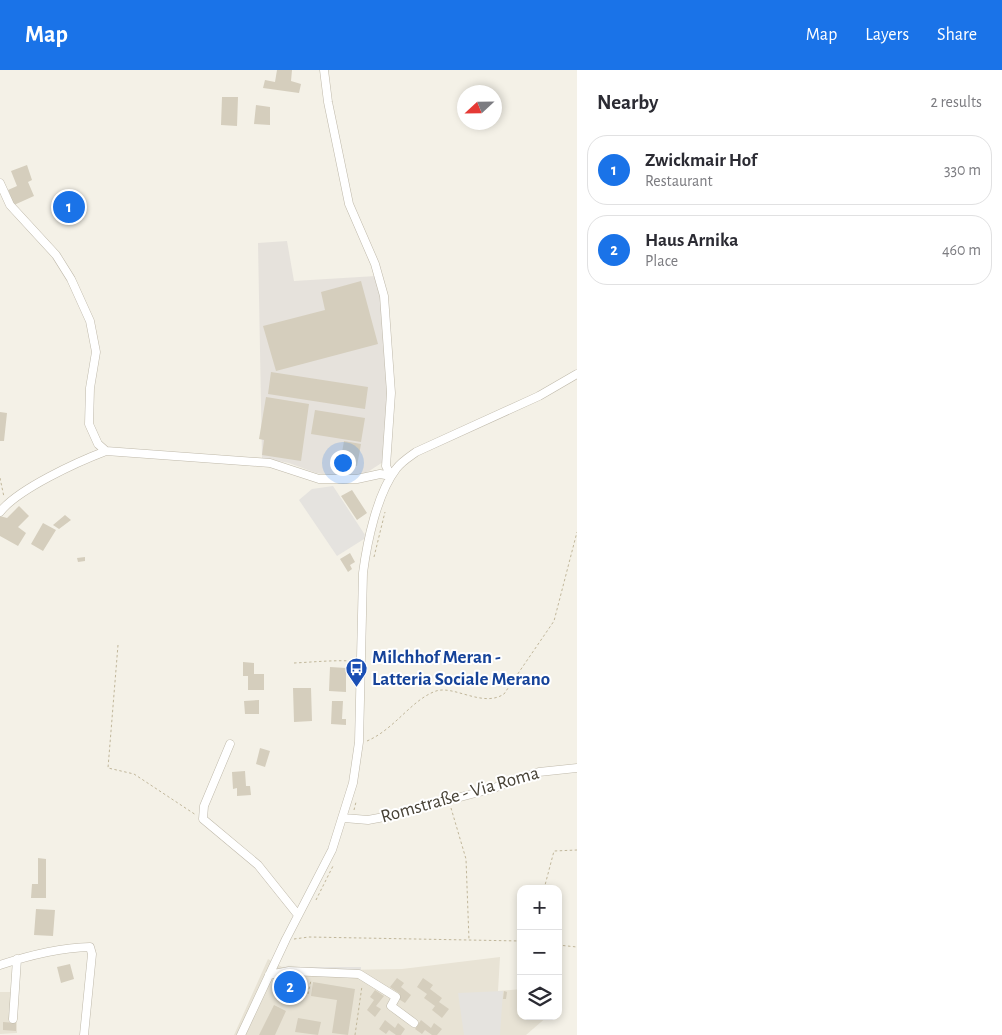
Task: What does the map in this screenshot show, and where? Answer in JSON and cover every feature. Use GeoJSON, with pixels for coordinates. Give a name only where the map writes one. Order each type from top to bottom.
{"type":"FeatureCollection","features":[{"type":"Feature","properties":{"kind":"street"},"geometry":{"type":"LineString","coordinates":[[324,70],[328,102],[349,204],[375,264],[384,296],[390,393],[386,466],[391,476]]}},
{"type":"Feature","properties":{"kind":"street"},"geometry":{"type":"LineString","coordinates":[[0,183],[10,205],[56,255],[71,279],[90,321],[96,352],[90,388],[88,424],[98,444],[106,452]]}},
{"type":"Feature","properties":{"kind":"street"},"geometry":{"type":"LineString","coordinates":[[242,1035],[298,915],[319,879],[347,819],[359,742],[363,573],[366,547],[391,476],[401,463],[416,452],[539,396],[577,374]]}},
{"type":"Feature","properties":{"kind":"street"},"geometry":{"type":"LineString","coordinates":[[0,512],[7,503],[88,458],[106,452],[270,462],[319,479],[357,479],[380,474],[391,476]]}},
{"type":"Feature","properties":{"kind":"street"},"geometry":{"type":"LineString","coordinates":[[230,744],[204,806],[203,819],[258,865],[298,915]]}},
{"type":"Feature","properties":{"kind":"street","name":"Romstraße - Via Roma"},"geometry":{"type":"LineString","coordinates":[[347,819],[368,820],[384,817],[491,789],[539,772],[577,768]]}},
{"type":"Feature","properties":{"kind":"street"},"geometry":{"type":"LineString","coordinates":[[0,965],[34,953],[90,947],[92,954],[84,1035]]}},
{"type":"Feature","properties":{"kind":"street"},"geometry":{"type":"LineString","coordinates":[[13,1019],[17,959]]}},
{"type":"Feature","properties":{"kind":"street"},"geometry":{"type":"LineString","coordinates":[[269,975],[289,971],[359,974],[396,997],[391,1006],[414,1023]]}},
{"type":"Feature","properties":{"kind":"path"},"geometry":{"type":"LineString","coordinates":[[0,478],[7,503]]}},
{"type":"Feature","properties":{"kind":"path"},"geometry":{"type":"LineString","coordinates":[[374,557],[385,512]]}},
{"type":"Feature","properties":{"kind":"path"},"geometry":{"type":"LineString","coordinates":[[367,736],[366,742],[391,728],[421,699],[438,690],[485,699],[499,697],[504,694],[554,621],[577,532]]}},
{"type":"Feature","properties":{"kind":"path"},"geometry":{"type":"LineString","coordinates":[[118,645],[108,768],[134,774],[203,819]]}},
{"type":"Feature","properties":{"kind":"path"},"geometry":{"type":"LineString","coordinates":[[294,662],[325,660],[361,662]]}},
{"type":"Feature","properties":{"kind":"path"},"geometry":{"type":"LineString","coordinates":[[347,819],[356,800]]}},
{"type":"Feature","properties":{"kind":"path"},"geometry":{"type":"LineString","coordinates":[[448,800],[466,859],[468,940]]}},
{"type":"Feature","properties":{"kind":"path"},"geometry":{"type":"LineString","coordinates":[[545,885],[554,851],[577,850]]}},
{"type":"Feature","properties":{"kind":"path"},"geometry":{"type":"LineString","coordinates":[[315,900],[336,859]]}},
{"type":"Feature","properties":{"kind":"path"},"geometry":{"type":"LineString","coordinates":[[291,944],[297,932]]}},
{"type":"Feature","properties":{"kind":"path"},"geometry":{"type":"LineString","coordinates":[[294,939],[309,937],[517,941]]}},
{"type":"Feature","properties":{"kind":"path"},"geometry":{"type":"LineString","coordinates":[[562,945],[577,947]]}},
{"type":"Feature","properties":{"kind":"path"},"geometry":{"type":"LineString","coordinates":[[308,994],[313,972]]}},
{"type":"Feature","properties":{"kind":"path"},"geometry":{"type":"LineString","coordinates":[[354,1035],[363,976]]}},
{"type":"Feature","properties":{"kind":"shaded area"},"geometry":{"type":"Polygon","coordinates":[[[287,241],[294,281],[376,276],[382,298],[389,389],[383,462],[363,475],[335,476],[316,473],[289,463],[262,458],[258,243],[287,241]]]}},
{"type":"Feature","properties":{"kind":"shaded area"},"geometry":{"type":"Polygon","coordinates":[[[333,486],[365,535],[364,539],[337,556],[299,500],[312,489],[333,486]]]}},
{"type":"Feature","properties":{"kind":"shaded area"},"geometry":{"type":"Polygon","coordinates":[[[500,957],[498,991],[517,989],[517,1020],[543,1020],[526,1035],[234,1035],[268,959],[289,971],[402,969],[500,957]]]}},
{"type":"Feature","properties":{"kind":"shaded area"},"geometry":{"type":"Polygon","coordinates":[[[286,967],[361,967],[361,971],[286,970],[286,967]]]}},
{"type":"Feature","properties":{"kind":"shaded area"},"geometry":{"type":"Polygon","coordinates":[[[503,991],[500,1035],[464,1035],[458,993],[503,991]]]}},
{"type":"Feature","properties":{"kind":"shaded area"},"geometry":{"type":"Polygon","coordinates":[[[0,992],[17,992],[17,1033],[0,1034],[0,992]]]}},
{"type":"Feature","properties":{"kind":"building"},"geometry":{"type":"Polygon","coordinates":[[[277,70],[292,70],[291,81],[301,84],[299,93],[263,88],[265,80],[275,82],[277,70]]]}},
{"type":"Feature","properties":{"kind":"building"},"geometry":{"type":"Polygon","coordinates":[[[222,97],[238,97],[237,126],[221,125],[222,97]]]}},
{"type":"Feature","properties":{"kind":"building"},"geometry":{"type":"Polygon","coordinates":[[[256,105],[270,107],[270,125],[254,124],[256,105]]]}},
{"type":"Feature","properties":{"kind":"building"},"geometry":{"type":"Polygon","coordinates":[[[27,165],[32,180],[28,182],[34,196],[14,205],[8,190],[17,186],[11,171],[27,165]]]}},
{"type":"Feature","properties":{"kind":"building"},"geometry":{"type":"Polygon","coordinates":[[[75,194],[80,217],[63,220],[59,197],[75,194]]]}},
{"type":"Feature","properties":{"kind":"building"},"geometry":{"type":"Polygon","coordinates":[[[361,281],[378,344],[276,371],[263,326],[325,310],[321,292],[361,281]]]}},
{"type":"Feature","properties":{"kind":"building"},"geometry":{"type":"Polygon","coordinates":[[[271,372],[368,387],[365,409],[268,394],[271,372]]]}},
{"type":"Feature","properties":{"kind":"building"},"geometry":{"type":"Polygon","coordinates":[[[266,397],[309,404],[301,461],[262,455],[264,440],[259,439],[266,397]]]}},
{"type":"Feature","properties":{"kind":"building"},"geometry":{"type":"Polygon","coordinates":[[[315,410],[365,418],[361,442],[311,434],[315,410]]]}},
{"type":"Feature","properties":{"kind":"building"},"geometry":{"type":"Polygon","coordinates":[[[0,412],[7,413],[4,441],[0,441],[0,412]]]}},
{"type":"Feature","properties":{"kind":"building"},"geometry":{"type":"Polygon","coordinates":[[[344,441],[361,444],[357,466],[340,464],[344,441]]]}},
{"type":"Feature","properties":{"kind":"building"},"geometry":{"type":"Polygon","coordinates":[[[352,490],[367,513],[357,520],[341,496],[352,490]]]}},
{"type":"Feature","properties":{"kind":"building"},"geometry":{"type":"Polygon","coordinates":[[[19,506],[29,516],[18,527],[26,533],[18,546],[0,536],[0,516],[7,518],[19,506]]]}},
{"type":"Feature","properties":{"kind":"building"},"geometry":{"type":"Polygon","coordinates":[[[65,515],[71,520],[59,529],[53,525],[65,515]]]}},
{"type":"Feature","properties":{"kind":"building"},"geometry":{"type":"Polygon","coordinates":[[[43,523],[56,530],[43,551],[31,544],[43,523]]]}},
{"type":"Feature","properties":{"kind":"building"},"geometry":{"type":"Polygon","coordinates":[[[350,553],[355,562],[350,565],[352,569],[348,572],[340,559],[350,553]]]}},
{"type":"Feature","properties":{"kind":"building"},"geometry":{"type":"Polygon","coordinates":[[[85,557],[85,561],[78,562],[77,558],[85,557]]]}},
{"type":"Feature","properties":{"kind":"building"},"geometry":{"type":"Polygon","coordinates":[[[243,662],[254,663],[254,674],[264,674],[264,690],[248,690],[248,676],[243,676],[243,662]]]}},
{"type":"Feature","properties":{"kind":"building"},"geometry":{"type":"Polygon","coordinates":[[[330,667],[346,668],[346,692],[329,691],[330,667]]]}},
{"type":"Feature","properties":{"kind":"building"},"geometry":{"type":"Polygon","coordinates":[[[293,688],[311,688],[312,721],[294,722],[293,688]]]}},
{"type":"Feature","properties":{"kind":"building"},"geometry":{"type":"Polygon","coordinates":[[[259,700],[259,714],[245,714],[244,701],[259,700]]]}},
{"type":"Feature","properties":{"kind":"building"},"geometry":{"type":"Polygon","coordinates":[[[332,701],[343,701],[342,719],[346,719],[346,725],[331,724],[332,701]]]}},
{"type":"Feature","properties":{"kind":"building"},"geometry":{"type":"Polygon","coordinates":[[[260,748],[270,751],[265,767],[256,764],[260,748]]]}},
{"type":"Feature","properties":{"kind":"building"},"geometry":{"type":"Polygon","coordinates":[[[245,771],[246,786],[250,786],[251,795],[237,796],[237,788],[233,789],[232,772],[245,771]]]}},
{"type":"Feature","properties":{"kind":"building"},"geometry":{"type":"Polygon","coordinates":[[[38,858],[46,859],[46,898],[31,898],[32,884],[38,884],[38,858]]]}},
{"type":"Feature","properties":{"kind":"building"},"geometry":{"type":"Polygon","coordinates":[[[36,909],[55,910],[53,936],[34,935],[36,909]]]}},
{"type":"Feature","properties":{"kind":"building"},"geometry":{"type":"Polygon","coordinates":[[[70,964],[74,979],[61,983],[57,967],[70,964]]]}},
{"type":"Feature","properties":{"kind":"building"},"geometry":{"type":"Polygon","coordinates":[[[288,976],[300,981],[292,999],[280,994],[288,976]]]}},
{"type":"Feature","properties":{"kind":"building"},"geometry":{"type":"Polygon","coordinates":[[[397,978],[404,983],[401,987],[411,995],[405,1003],[397,998],[400,994],[390,987],[397,978]]]}},
{"type":"Feature","properties":{"kind":"building"},"geometry":{"type":"Polygon","coordinates":[[[423,978],[433,985],[430,989],[442,998],[439,1002],[449,1009],[442,1018],[432,1010],[435,1006],[424,998],[427,994],[417,987],[423,978]]]}},
{"type":"Feature","properties":{"kind":"building"},"geometry":{"type":"Polygon","coordinates":[[[313,982],[355,989],[348,1035],[332,1033],[337,1000],[311,996],[313,982]]]}},
{"type":"Feature","properties":{"kind":"building"},"geometry":{"type":"Polygon","coordinates":[[[375,990],[384,996],[376,1006],[381,1009],[375,1017],[367,1010],[374,1000],[370,997],[375,990]]]}},
{"type":"Feature","properties":{"kind":"building"},"geometry":{"type":"Polygon","coordinates":[[[504,991],[507,992],[506,999],[503,999],[504,991]]]}},
{"type":"Feature","properties":{"kind":"building"},"geometry":{"type":"Polygon","coordinates":[[[274,1005],[286,1011],[275,1035],[259,1035],[274,1005]]]}},
{"type":"Feature","properties":{"kind":"building"},"geometry":{"type":"Polygon","coordinates":[[[298,1018],[321,1022],[318,1035],[295,1032],[298,1018]]]}},
{"type":"Feature","properties":{"kind":"building"},"geometry":{"type":"Polygon","coordinates":[[[385,1020],[395,1028],[398,1023],[405,1029],[401,1035],[396,1035],[389,1030],[386,1034],[379,1029],[385,1020]]]}},
{"type":"Feature","properties":{"kind":"building"},"geometry":{"type":"Polygon","coordinates":[[[421,1020],[431,1028],[434,1023],[442,1029],[437,1035],[432,1035],[425,1030],[422,1034],[415,1029],[421,1020]]]}},
{"type":"Feature","properties":{"kind":"building"},"geometry":{"type":"Polygon","coordinates":[[[3,1022],[16,1023],[16,1031],[3,1030],[3,1022]]]}},
{"type":"Feature","properties":{"kind":"place","name":"Zwickmair Hof"},"geometry":{"type":"Point","coordinates":[69,207]}},
{"type":"Feature","properties":{"kind":"place","name":"Milchhof Meran - Latteria Sociale Merano"},"geometry":{"type":"Point","coordinates":[356,687]}},
{"type":"Feature","properties":{"kind":"place","name":"Haus Arnika"},"geometry":{"type":"Point","coordinates":[290,987]}}]}
